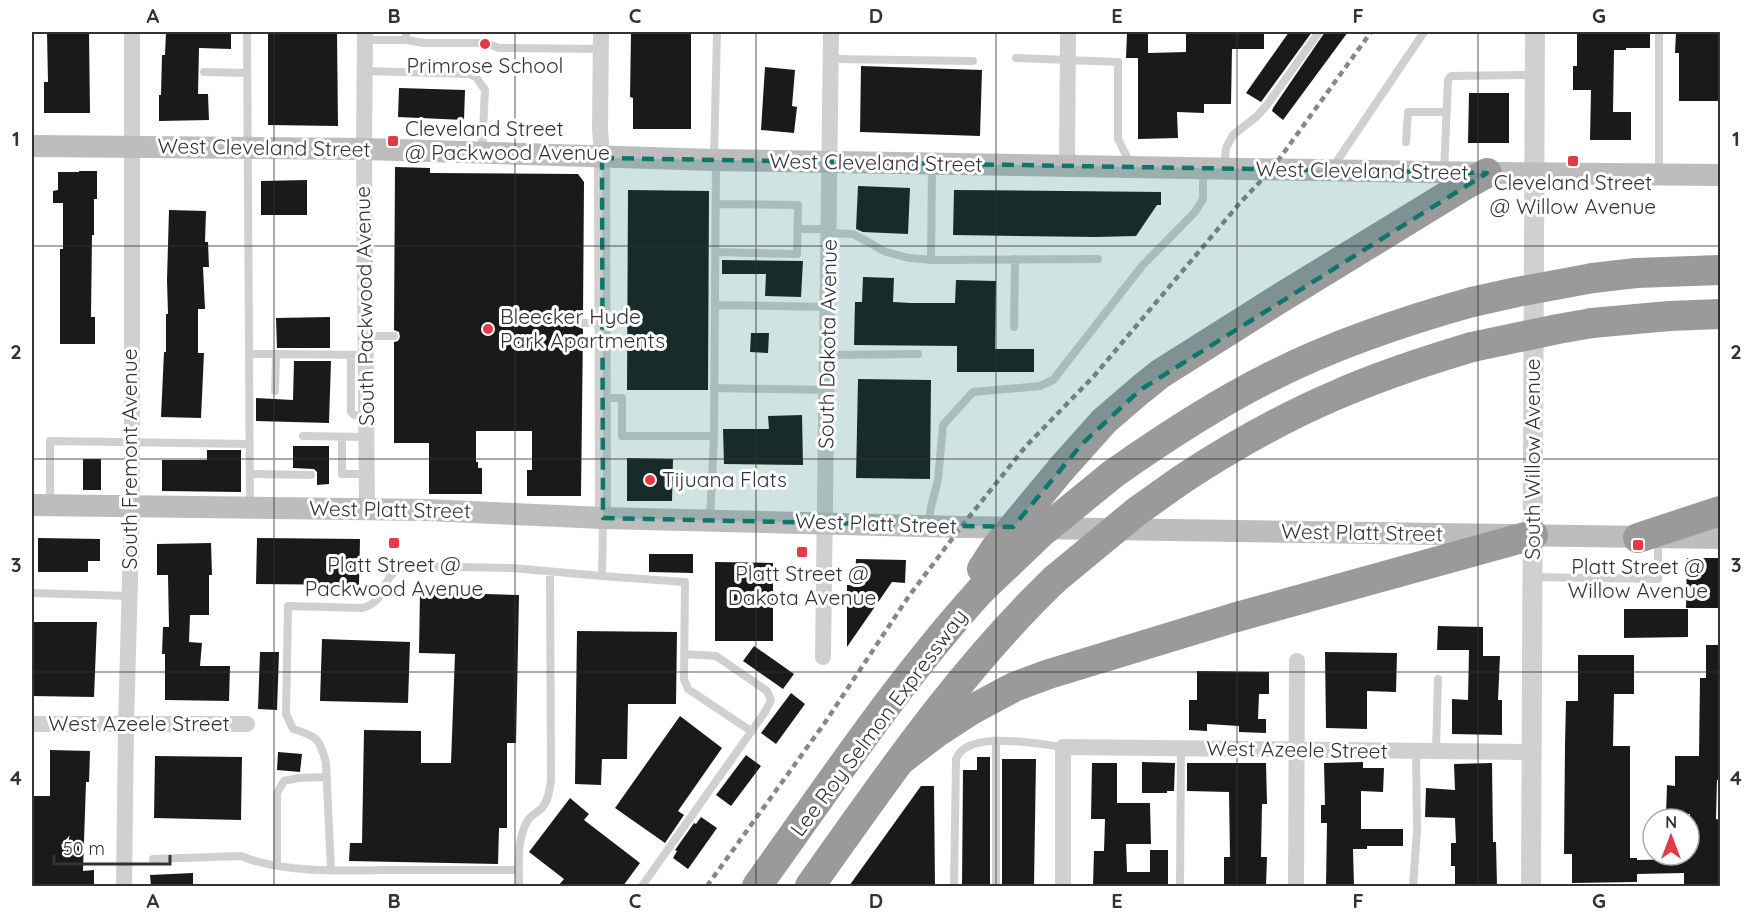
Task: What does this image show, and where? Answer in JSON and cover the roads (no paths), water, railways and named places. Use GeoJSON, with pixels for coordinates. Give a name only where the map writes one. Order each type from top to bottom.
{"type":"FeatureCollection","features":[{"type":"Feature","properties":{"kind":"highway"},"geometry":{"type":"LineString","coordinates":[[970,598],[995,549],[1104,421],[1140,390],[1160,374],[1291,291],[1487,173]]}},
{"type":"Feature","properties":{"kind":"highway","name":"Lee Roy Selmon Expressway"},"geometry":{"type":"LineString","coordinates":[[757,886],[859,742],[970,598],[1043,531],[1113,474],[1195,419],[1293,366],[1341,345],[1410,320],[1472,302],[1593,278],[1636,273],[1720,270]]}},
{"type":"Feature","properties":{"kind":"highway","name":"Lee Roy Selmon Expressway"},"geometry":{"type":"LineString","coordinates":[[810,886],[924,728],[978,660],[1024,609],[1055,579],[1136,512],[1181,480],[1284,419],[1333,396],[1382,376],[1472,347],[1592,323],[1720,314]]}},
{"type":"Feature","properties":{"kind":"highway"},"geometry":{"type":"LineString","coordinates":[[1648,538],[1720,511]]}},
{"type":"Feature","properties":{"kind":"highway"},"geometry":{"type":"LineString","coordinates":[[902,759],[973,709],[1014,687],[1049,674],[1233,618],[1533,535]]}},
{"type":"Feature","properties":{"kind":"main road","name":"West Cleveland Street"},"geometry":{"type":"LineString","coordinates":[[32,146],[364,149],[602,158],[1720,175]]}},
{"type":"Feature","properties":{"kind":"main road","name":"West Platt Street"},"geometry":{"type":"LineString","coordinates":[[40,506],[367,509],[603,518],[928,526],[1720,538]]}},
{"type":"Feature","properties":{"kind":"street","name":"South Fremont Avenue"},"geometry":{"type":"LineString","coordinates":[[124,886],[132,507],[132,32]]}},
{"type":"Feature","properties":{"kind":"street"},"geometry":{"type":"LineString","coordinates":[[601,32],[603,518]]}},
{"type":"Feature","properties":{"kind":"street","name":"South Dakota Avenue"},"geometry":{"type":"LineString","coordinates":[[823,657],[831,32]]}},
{"type":"Feature","properties":{"kind":"street"},"geometry":{"type":"LineString","coordinates":[[1067,166],[1068,32]]}},
{"type":"Feature","properties":{"kind":"street","name":"South Willow Avenue"},"geometry":{"type":"LineString","coordinates":[[1531,886],[1535,32]]}},
{"type":"Feature","properties":{"kind":"street","name":"South Packwood Avenue"},"geometry":{"type":"LineString","coordinates":[[365,36],[365,336],[358,355],[366,416],[367,509]]}},
{"type":"Feature","properties":{"kind":"street"},"geometry":{"type":"LineString","coordinates":[[1296,886],[1297,661]]}},
{"type":"Feature","properties":{"kind":"street","name":"West Azeele Street"},"geometry":{"type":"LineString","coordinates":[[32,724],[247,724]]}},
{"type":"Feature","properties":{"kind":"street"},"geometry":{"type":"LineString","coordinates":[[1063,747],[1063,886]]}},
{"type":"Feature","properties":{"kind":"street","name":"West Azeele Street"},"geometry":{"type":"LineString","coordinates":[[1063,747],[1532,752]]}},
{"type":"Feature","properties":{"kind":"lane"},"geometry":{"type":"LineString","coordinates":[[247,32],[250,508]]}},
{"type":"Feature","properties":{"kind":"lane"},"geometry":{"type":"LineString","coordinates":[[710,520],[714,436],[717,32]]}},
{"type":"Feature","properties":{"kind":"lane"},"geometry":{"type":"LineString","coordinates":[[928,526],[930,507],[938,480],[943,425],[973,392],[1040,386],[1053,380],[1142,266],[1195,212],[1203,199],[1213,168],[1233,135],[1267,105],[1319,32]]}},
{"type":"Feature","properties":{"kind":"lane"},"geometry":{"type":"LineString","coordinates":[[1331,170],[1424,32]]}},
{"type":"Feature","properties":{"kind":"lane"},"geometry":{"type":"LineString","coordinates":[[1659,32],[1659,174]]}},
{"type":"Feature","properties":{"kind":"lane"},"geometry":{"type":"LineString","coordinates":[[365,36],[406,36],[424,43],[486,43],[500,48],[601,49]]}},
{"type":"Feature","properties":{"kind":"lane"},"geometry":{"type":"LineString","coordinates":[[1016,58],[1118,62],[1118,139],[1132,167]]}},
{"type":"Feature","properties":{"kind":"lane"},"geometry":{"type":"LineString","coordinates":[[831,59],[973,61]]}},
{"type":"Feature","properties":{"kind":"lane"},"geometry":{"type":"LineString","coordinates":[[365,71],[468,74],[476,77],[485,90],[482,153]]}},
{"type":"Feature","properties":{"kind":"lane"},"geometry":{"type":"LineString","coordinates":[[204,72],[247,73]]}},
{"type":"Feature","properties":{"kind":"lane"},"geometry":{"type":"LineString","coordinates":[[1444,172],[1448,80],[1451,76],[1535,75]]}},
{"type":"Feature","properties":{"kind":"lane"},"geometry":{"type":"LineString","coordinates":[[1406,142],[1408,112],[1447,112]]}},
{"type":"Feature","properties":{"kind":"lane"},"geometry":{"type":"LineString","coordinates":[[930,260],[932,163]]}},
{"type":"Feature","properties":{"kind":"lane"},"geometry":{"type":"LineString","coordinates":[[715,252],[797,254],[798,229],[798,205],[716,204]]}},
{"type":"Feature","properties":{"kind":"lane"},"geometry":{"type":"LineString","coordinates":[[798,229],[853,234],[886,252],[909,258],[930,260],[1098,259]]}},
{"type":"Feature","properties":{"kind":"lane"},"geometry":{"type":"LineString","coordinates":[[1014,327],[1015,259]]}},
{"type":"Feature","properties":{"kind":"lane"},"geometry":{"type":"LineString","coordinates":[[715,305],[828,307]]}},
{"type":"Feature","properties":{"kind":"lane"},"geometry":{"type":"LineString","coordinates":[[583,323],[602,323]]}},
{"type":"Feature","properties":{"kind":"lane"},"geometry":{"type":"LineString","coordinates":[[365,336],[394,336]]}},
{"type":"Feature","properties":{"kind":"lane"},"geometry":{"type":"LineString","coordinates":[[250,354],[358,355]]}},
{"type":"Feature","properties":{"kind":"lane"},"geometry":{"type":"LineString","coordinates":[[275,391],[276,354]]}},
{"type":"Feature","properties":{"kind":"lane"},"geometry":{"type":"LineString","coordinates":[[828,355],[918,354]]}},
{"type":"Feature","properties":{"kind":"lane"},"geometry":{"type":"LineString","coordinates":[[714,388],[827,390]]}},
{"type":"Feature","properties":{"kind":"lane"},"geometry":{"type":"LineString","coordinates":[[603,399],[622,399],[622,436],[714,436]]}},
{"type":"Feature","properties":{"kind":"lane"},"geometry":{"type":"LineString","coordinates":[[303,436],[366,437]]}},
{"type":"Feature","properties":{"kind":"lane"},"geometry":{"type":"LineString","coordinates":[[342,437],[342,474],[367,474]]}},
{"type":"Feature","properties":{"kind":"lane"},"geometry":{"type":"LineString","coordinates":[[40,506],[50,441],[249,444]]}},
{"type":"Feature","properties":{"kind":"lane"},"geometry":{"type":"LineString","coordinates":[[250,474],[311,475]]}},
{"type":"Feature","properties":{"kind":"lane"},"geometry":{"type":"LineString","coordinates":[[602,576],[603,518]]}},
{"type":"Feature","properties":{"kind":"lane"},"geometry":{"type":"LineString","coordinates":[[1533,577],[1658,579],[1648,538]]}},
{"type":"Feature","properties":{"kind":"lane"},"geometry":{"type":"LineString","coordinates":[[331,870],[326,763],[322,747],[316,738],[293,729],[286,714],[288,606],[368,607],[380,597],[385,584],[397,569],[409,566],[512,568],[685,582],[684,679],[688,689],[751,731]]}},
{"type":"Feature","properties":{"kind":"lane"},"geometry":{"type":"LineString","coordinates":[[519,886],[519,848],[523,831],[529,818],[545,802],[551,781],[550,572]]}},
{"type":"Feature","properties":{"kind":"lane"},"geometry":{"type":"LineString","coordinates":[[32,593],[129,596]]}},
{"type":"Feature","properties":{"kind":"lane"},"geometry":{"type":"LineString","coordinates":[[642,886],[771,700],[768,691],[716,656],[684,654]]}},
{"type":"Feature","properties":{"kind":"lane"},"geometry":{"type":"LineString","coordinates":[[1436,751],[1438,679]]}},
{"type":"Feature","properties":{"kind":"lane"},"geometry":{"type":"LineString","coordinates":[[996,741],[996,886]]}},
{"type":"Feature","properties":{"kind":"lane"},"geometry":{"type":"LineString","coordinates":[[954,886],[956,759],[958,754],[980,742],[996,741],[1063,747]]}},
{"type":"Feature","properties":{"kind":"lane"},"geometry":{"type":"LineString","coordinates":[[1180,748],[1180,886]]}},
{"type":"Feature","properties":{"kind":"lane"},"geometry":{"type":"LineString","coordinates":[[1413,886],[1417,831],[1416,751]]}},
{"type":"Feature","properties":{"kind":"lane"},"geometry":{"type":"LineString","coordinates":[[277,865],[277,793],[284,781],[326,777]]}},
{"type":"Feature","properties":{"kind":"lane"},"geometry":{"type":"LineString","coordinates":[[153,859],[241,856],[277,865],[331,870],[519,870]]}},
{"type":"Feature","properties":{"kind":"railway"},"geometry":{"type":"LineString","coordinates":[[707,886],[824,724],[909,596],[961,527],[1026,446],[1094,376],[1239,204],[1272,169],[1371,32]]}},
{"type":"Feature","properties":{"kind":"place","name":"Primrose School"},"geometry":{"type":"Point","coordinates":[485,44]}},
{"type":"Feature","properties":{"kind":"place","name":"Cleveland Street @ Packwood Avenue"},"geometry":{"type":"Point","coordinates":[393,141]}},
{"type":"Feature","properties":{"kind":"place","name":"Cleveland Street @ Willow Avenue"},"geometry":{"type":"Point","coordinates":[1573,161]}},
{"type":"Feature","properties":{"kind":"place","name":"Bleecker Hyde Park Apartments"},"geometry":{"type":"Point","coordinates":[488,329]}},
{"type":"Feature","properties":{"kind":"place","name":"Tijuana Flats"},"geometry":{"type":"Point","coordinates":[650,480]}},
{"type":"Feature","properties":{"kind":"place","name":"Platt Street @ Packwood Avenue"},"geometry":{"type":"Point","coordinates":[394,543]}},
{"type":"Feature","properties":{"kind":"place","name":"Platt Street @ Willow Avenue"},"geometry":{"type":"Point","coordinates":[1638,545]}},
{"type":"Feature","properties":{"kind":"place","name":"Platt Street @ Dakota Avenue"},"geometry":{"type":"Point","coordinates":[802,552]}}]}
